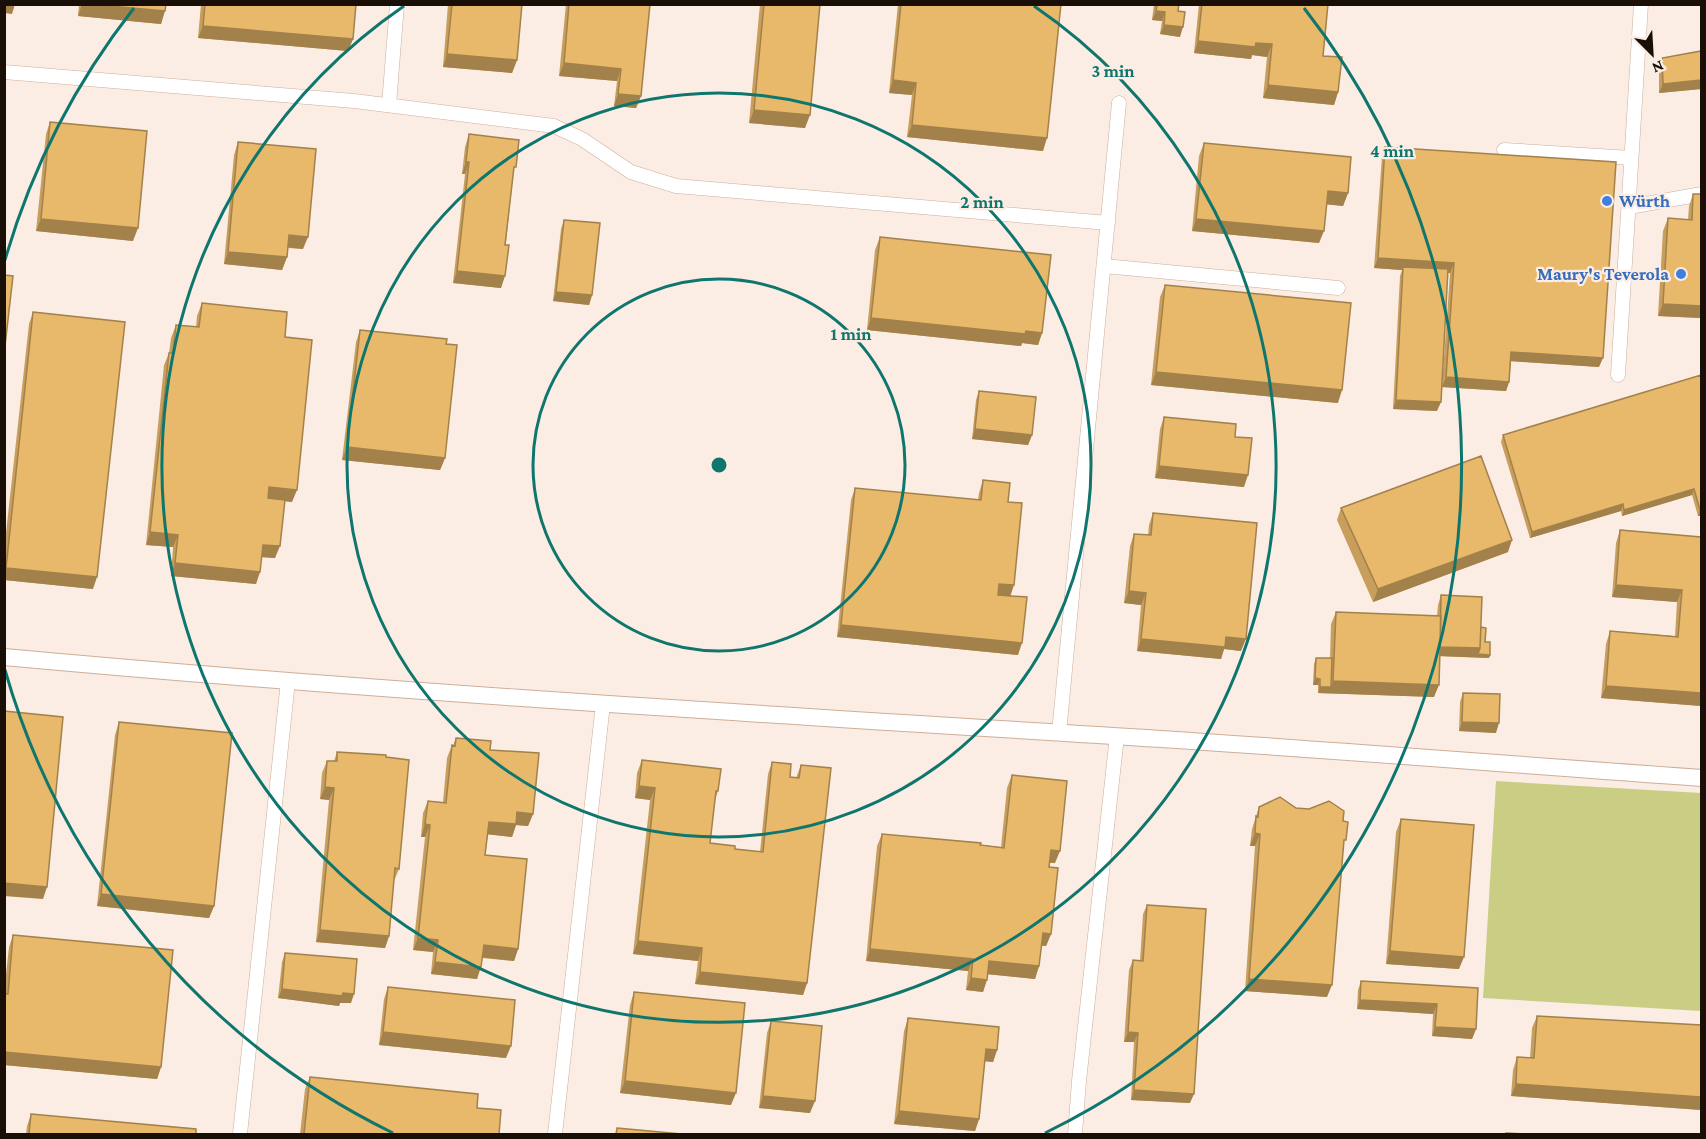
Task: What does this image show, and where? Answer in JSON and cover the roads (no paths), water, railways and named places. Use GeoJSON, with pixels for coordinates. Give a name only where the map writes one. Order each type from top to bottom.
{"type":"FeatureCollection","features":[{"type":"Feature","properties":{"kind":"street"},"geometry":{"type":"LineString","coordinates":[[389,105],[398,4]]}},
{"type":"Feature","properties":{"kind":"street"},"geometry":{"type":"LineString","coordinates":[[1618,375],[1641,4]]}},
{"type":"Feature","properties":{"kind":"street"},"geometry":{"type":"LineString","coordinates":[[4,72],[389,105],[554,126],[582,139],[631,172],[676,186],[1108,223]]}},
{"type":"Feature","properties":{"kind":"street"},"geometry":{"type":"LineString","coordinates":[[1059,733],[1119,103]]}},
{"type":"Feature","properties":{"kind":"street"},"geometry":{"type":"LineString","coordinates":[[1504,150],[1631,158]]}},
{"type":"Feature","properties":{"kind":"street"},"geometry":{"type":"LineString","coordinates":[[1629,207],[1701,194]]}},
{"type":"Feature","properties":{"kind":"street"},"geometry":{"type":"LineString","coordinates":[[1104,266],[1338,288]]}},
{"type":"Feature","properties":{"kind":"street"},"geometry":{"type":"LineString","coordinates":[[4,657],[603,704],[1117,736],[1701,778]]}},
{"type":"Feature","properties":{"kind":"street"},"geometry":{"type":"LineString","coordinates":[[240,1134],[288,681]]}},
{"type":"Feature","properties":{"kind":"street"},"geometry":{"type":"LineString","coordinates":[[555,1134],[603,704]]}},
{"type":"Feature","properties":{"kind":"street"},"geometry":{"type":"LineString","coordinates":[[1075,1134],[1117,736]]}},
{"type":"Feature","properties":{"kind":"place","name":"Würth"},"geometry":{"type":"Point","coordinates":[1607,201]}},
{"type":"Feature","properties":{"kind":"place","name":"Maury's Teverola"},"geometry":{"type":"Point","coordinates":[1681,274]}}]}
